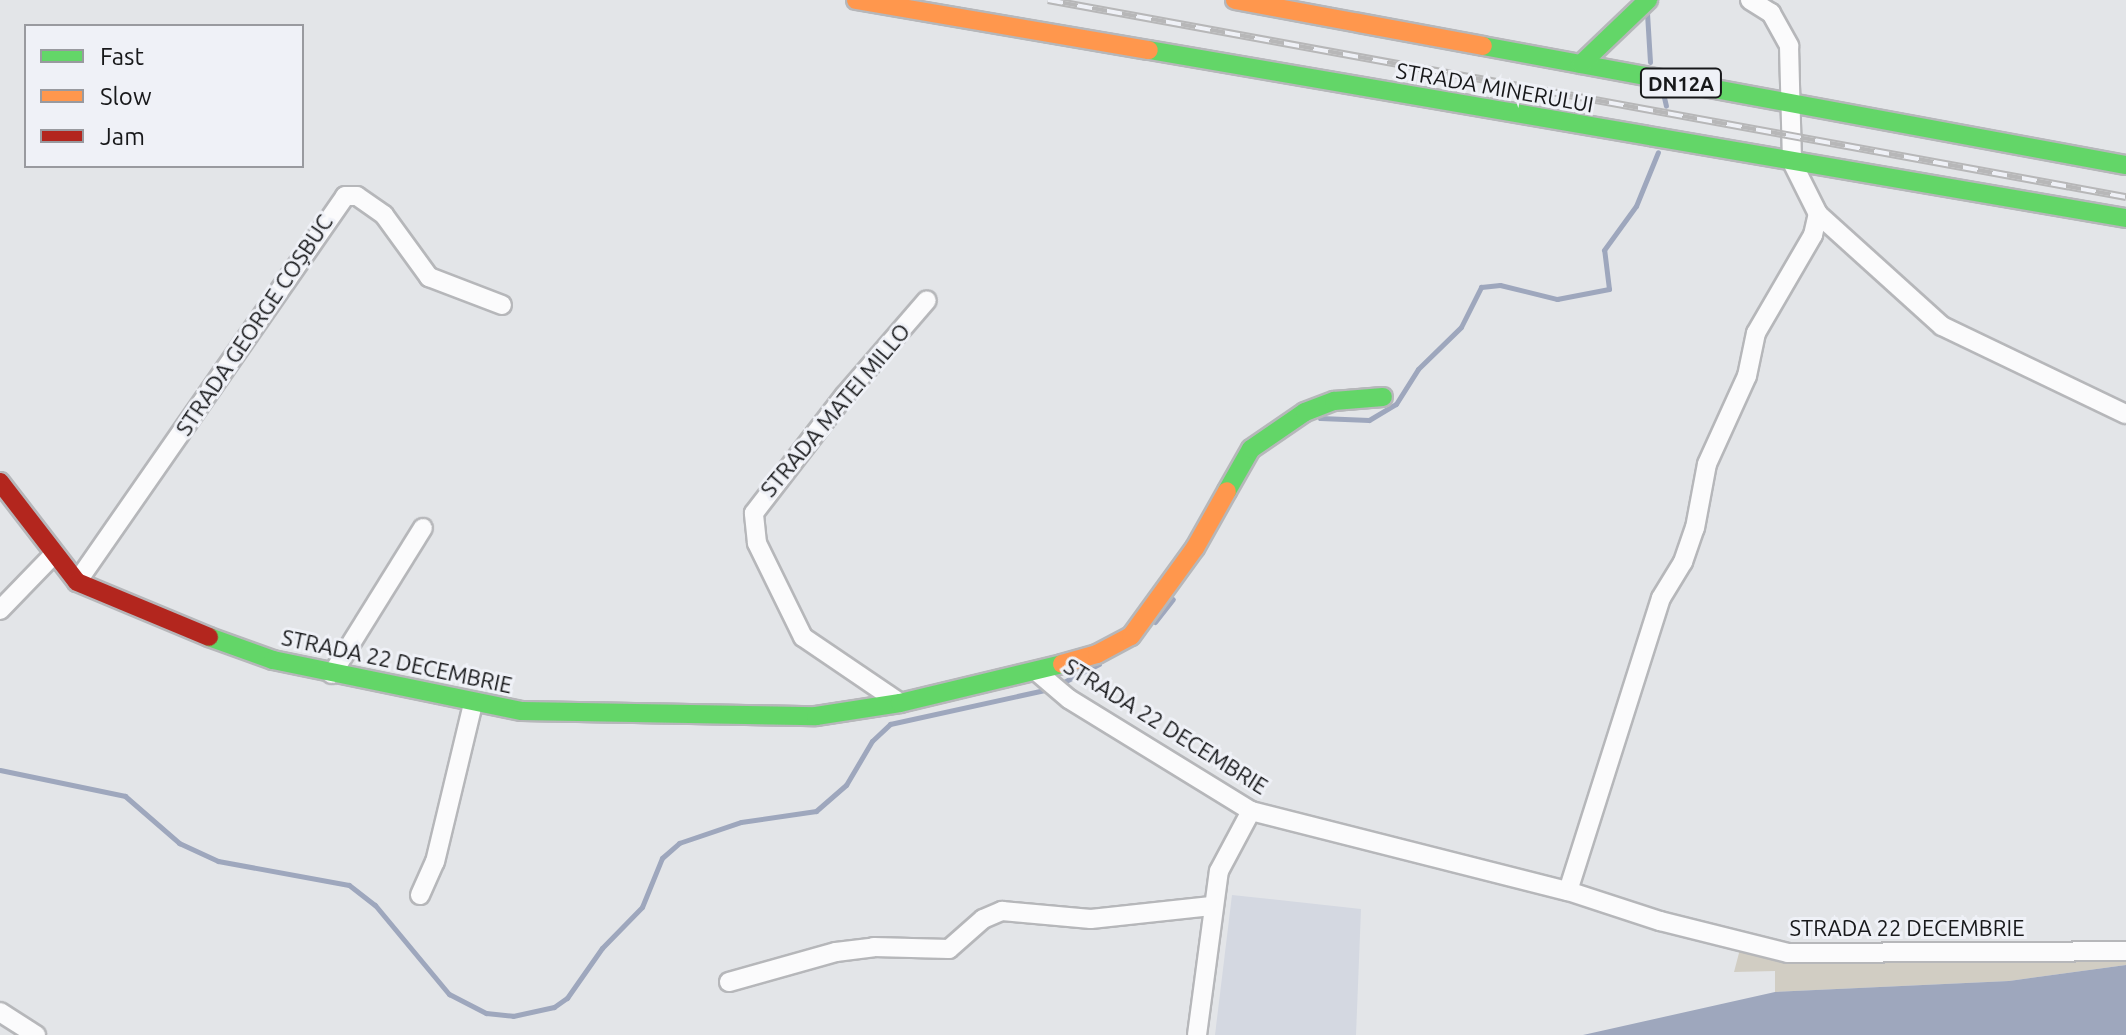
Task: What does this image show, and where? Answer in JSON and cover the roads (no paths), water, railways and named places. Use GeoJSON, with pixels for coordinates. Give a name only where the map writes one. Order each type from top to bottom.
{"type":"FeatureCollection","features":[{"type":"Feature","properties":{"kind":"street","name":"STRADA MINERULUI"},"geometry":{"type":"LineString","coordinates":[[856,0],[2126,218]]}},
{"type":"Feature","properties":{"kind":"street","name":"STRADA MINERULUI"},"geometry":{"type":"LineString","coordinates":[[1235,0],[2126,165]]}},
{"type":"Feature","properties":{"kind":"street"},"geometry":{"type":"LineString","coordinates":[[1581,64],[1648,0]]}},
{"type":"Feature","properties":{"kind":"street"},"geometry":{"type":"LineString","coordinates":[[1750,0],[1771,13],[1789,46],[1792,162],[1818,214],[1942,326],[2126,414]]}},
{"type":"Feature","properties":{"kind":"street","name":"STRADA GEORGE COȘBUC"},"geometry":{"type":"LineString","coordinates":[[77,582],[345,196],[357,196],[384,215],[429,277],[502,305]]}},
{"type":"Feature","properties":{"kind":"street"},"geometry":{"type":"LineString","coordinates":[[1568,891],[1661,598],[1683,562],[1695,528],[1707,464],[1747,376],[1756,333],[1813,235],[1818,214]]}},
{"type":"Feature","properties":{"kind":"street","name":"STRADA MATEI MILLO"},"geometry":{"type":"LineString","coordinates":[[900,703],[803,637],[757,543],[754,513],[845,395],[927,300]]}},
{"type":"Feature","properties":{"kind":"street"},"geometry":{"type":"LineString","coordinates":[[1048,681],[1131,636],[1195,548],[1251,449],[1265,437],[1334,401],[1383,397]]}},
{"type":"Feature","properties":{"kind":"street","name":"STRADA 22 DECEMBRIE"},"geometry":{"type":"LineString","coordinates":[[0,482],[77,582],[208,639],[332,674],[473,704],[553,713],[756,718],[816,716],[1048,681],[1251,811],[1568,891],[1788,953],[2126,951]]}},
{"type":"Feature","properties":{"kind":"street"},"geometry":{"type":"LineString","coordinates":[[332,674],[423,528]]}},
{"type":"Feature","properties":{"kind":"street"},"geometry":{"type":"LineString","coordinates":[[0,610],[54,554]]}},
{"type":"Feature","properties":{"kind":"street"},"geometry":{"type":"LineString","coordinates":[[420,895],[435,862],[473,704]]}},
{"type":"Feature","properties":{"kind":"street"},"geometry":{"type":"LineString","coordinates":[[1197,1035],[1207,986],[1211,906],[1219,871],[1251,811]]}},
{"type":"Feature","properties":{"kind":"street"},"geometry":{"type":"LineString","coordinates":[[729,982],[836,952],[874,947],[949,949],[983,919],[1002,911],[1091,919],[1211,906]]}},
{"type":"Feature","properties":{"kind":"street"},"geometry":{"type":"LineString","coordinates":[[0,1012],[36,1035]]}},
{"type":"Feature","properties":{"kind":"water"},"geometry":{"type":"Polygon","coordinates":[[[2126,965],[2126,1035],[1583,1035],[1775,992],[2009,981],[2126,965]]]}},
{"type":"Feature","properties":{"kind":"waterway"},"geometry":{"type":"LineString","coordinates":[[1647,13],[1650,62]]}},
{"type":"Feature","properties":{"kind":"waterway"},"geometry":{"type":"LineString","coordinates":[[1663,93],[1666,106]]}},
{"type":"Feature","properties":{"kind":"waterway"},"geometry":{"type":"LineString","coordinates":[[1320,418],[1369,420],[1396,404],[1418,369],[1461,327],[1481,287],[1500,285],[1557,299],[1609,289],[1604,250],[1636,206],[1658,152]]}},
{"type":"Feature","properties":{"kind":"waterway"},"geometry":{"type":"LineString","coordinates":[[1155,622],[1173,599]]}},
{"type":"Feature","properties":{"kind":"waterway"},"geometry":{"type":"LineString","coordinates":[[1058,685],[1099,664]]}},
{"type":"Feature","properties":{"kind":"waterway"},"geometry":{"type":"LineString","coordinates":[[0,770],[125,796],[179,843],[218,861],[349,885],[375,905],[449,994],[486,1013],[513,1016],[554,1007],[567,998],[602,948],[642,907],[662,858],[679,843],[741,822],[816,811],[846,785],[872,741],[890,724],[1049,689]]}},
{"type":"Feature","properties":{"kind":"railway"},"geometry":{"type":"LineString","coordinates":[[1048,0],[2126,197]]}}]}
